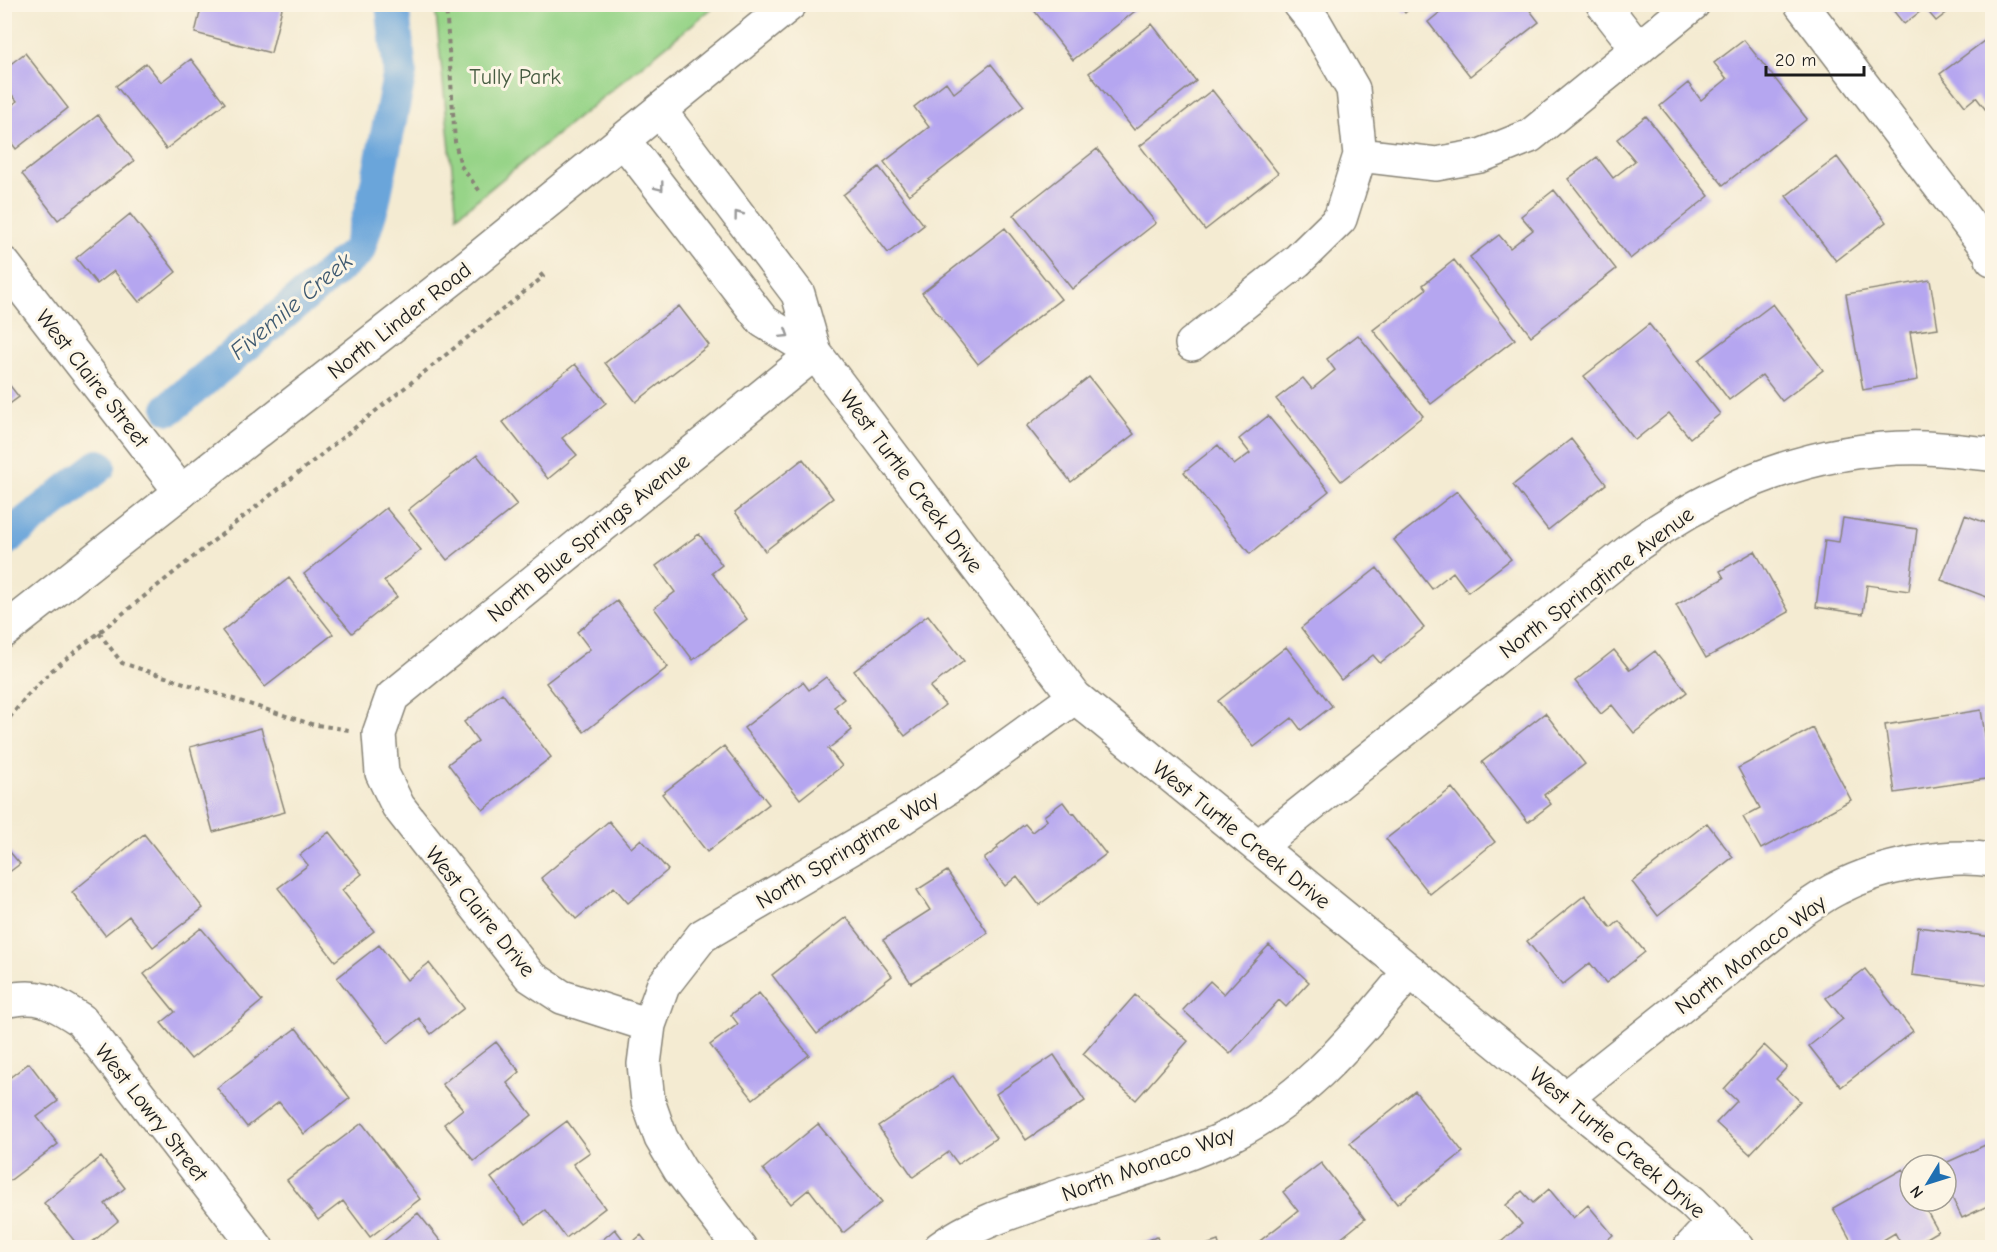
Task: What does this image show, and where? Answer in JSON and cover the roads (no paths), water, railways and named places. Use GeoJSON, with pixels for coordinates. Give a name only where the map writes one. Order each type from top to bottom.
{"type":"FeatureCollection","features":[{"type":"Feature","properties":{"kind":"street","name":"North Linder Road"},"geometry":{"type":"LineString","coordinates":[[4,631],[624,141],[790,4]]}},
{"type":"Feature","properties":{"kind":"street"},"geometry":{"type":"LineString","coordinates":[[1192,344],[1297,261],[1340,219],[1360,155],[1353,89],[1315,23],[1300,4]]}},
{"type":"Feature","properties":{"kind":"street"},"geometry":{"type":"LineString","coordinates":[[1603,4],[1638,50]]}},
{"type":"Feature","properties":{"kind":"street"},"geometry":{"type":"LineString","coordinates":[[1360,155],[1436,164],[1480,156],[1530,136],[1694,4]]}},
{"type":"Feature","properties":{"kind":"street"},"geometry":{"type":"LineString","coordinates":[[1801,4],[1909,143],[1990,252],[1992,259]]}},
{"type":"Feature","properties":{"kind":"street","name":"West Turtle Creek Drive"},"geometry":{"type":"LineString","coordinates":[[660,111],[798,294],[815,353],[1075,697],[1692,1202],[1738,1248]]}},
{"type":"Feature","properties":{"kind":"street","name":"West Turtle Creek Drive"},"geometry":{"type":"LineString","coordinates":[[624,141],[763,321],[815,353]]}},
{"type":"Feature","properties":{"kind":"street","name":"West Claire Street"},"geometry":{"type":"LineString","coordinates":[[4,264],[181,492]]}},
{"type":"Feature","properties":{"kind":"street","name":"North Blue Springs Avenue"},"geometry":{"type":"LineString","coordinates":[[379,734],[392,697],[815,353]]}},
{"type":"Feature","properties":{"kind":"street","name":"North Springtime Avenue"},"geometry":{"type":"LineString","coordinates":[[1257,847],[1637,545],[1701,503],[1773,471],[1810,460],[1888,449],[1991,449]]}},
{"type":"Feature","properties":{"kind":"street","name":"North Springtime Way"},"geometry":{"type":"LineString","coordinates":[[649,1025],[663,986],[702,936],[899,820],[963,778],[1075,697]]}},
{"type":"Feature","properties":{"kind":"street","name":"West Claire Drive"},"geometry":{"type":"LineString","coordinates":[[379,734],[382,773],[398,807],[530,976],[562,997],[649,1025]]}},
{"type":"Feature","properties":{"kind":"street","name":"North Monaco Way"},"geometry":{"type":"LineString","coordinates":[[1566,1098],[1802,910],[1838,888],[1882,870],[1935,859],[1992,860]]}},
{"type":"Feature","properties":{"kind":"street","name":"North Monaco Way"},"geometry":{"type":"LineString","coordinates":[[940,1248],[988,1220],[1183,1154],[1219,1140],[1252,1123],[1284,1103],[1341,1053],[1410,971]]}},
{"type":"Feature","properties":{"kind":"street","name":"West Lowry Street"},"geometry":{"type":"LineString","coordinates":[[18,998],[56,1004],[81,1020],[257,1248]]}},
{"type":"Feature","properties":{"kind":"street"},"geometry":{"type":"LineString","coordinates":[[649,1025],[644,1064],[648,1101],[661,1138],[680,1170],[740,1248]]}},
{"type":"Feature","properties":{"kind":"street"},"geometry":{"type":"LineString","coordinates":[[1690,1248],[1714,1222]]}},
{"type":"Feature","properties":{"kind":"waterway","name":"Fivemile Creek"},"geometry":{"type":"LineString","coordinates":[[170,408],[358,251],[373,203],[400,72],[392,4]]}},
{"type":"Feature","properties":{"kind":"waterway","name":"Fivemile Creek"},"geometry":{"type":"LineString","coordinates":[[4,540],[99,466]]}},
{"type":"Feature","properties":{"kind":"park label","name":"Tully Park"},"geometry":{"type":"Point","coordinates":[515,76]}}]}
